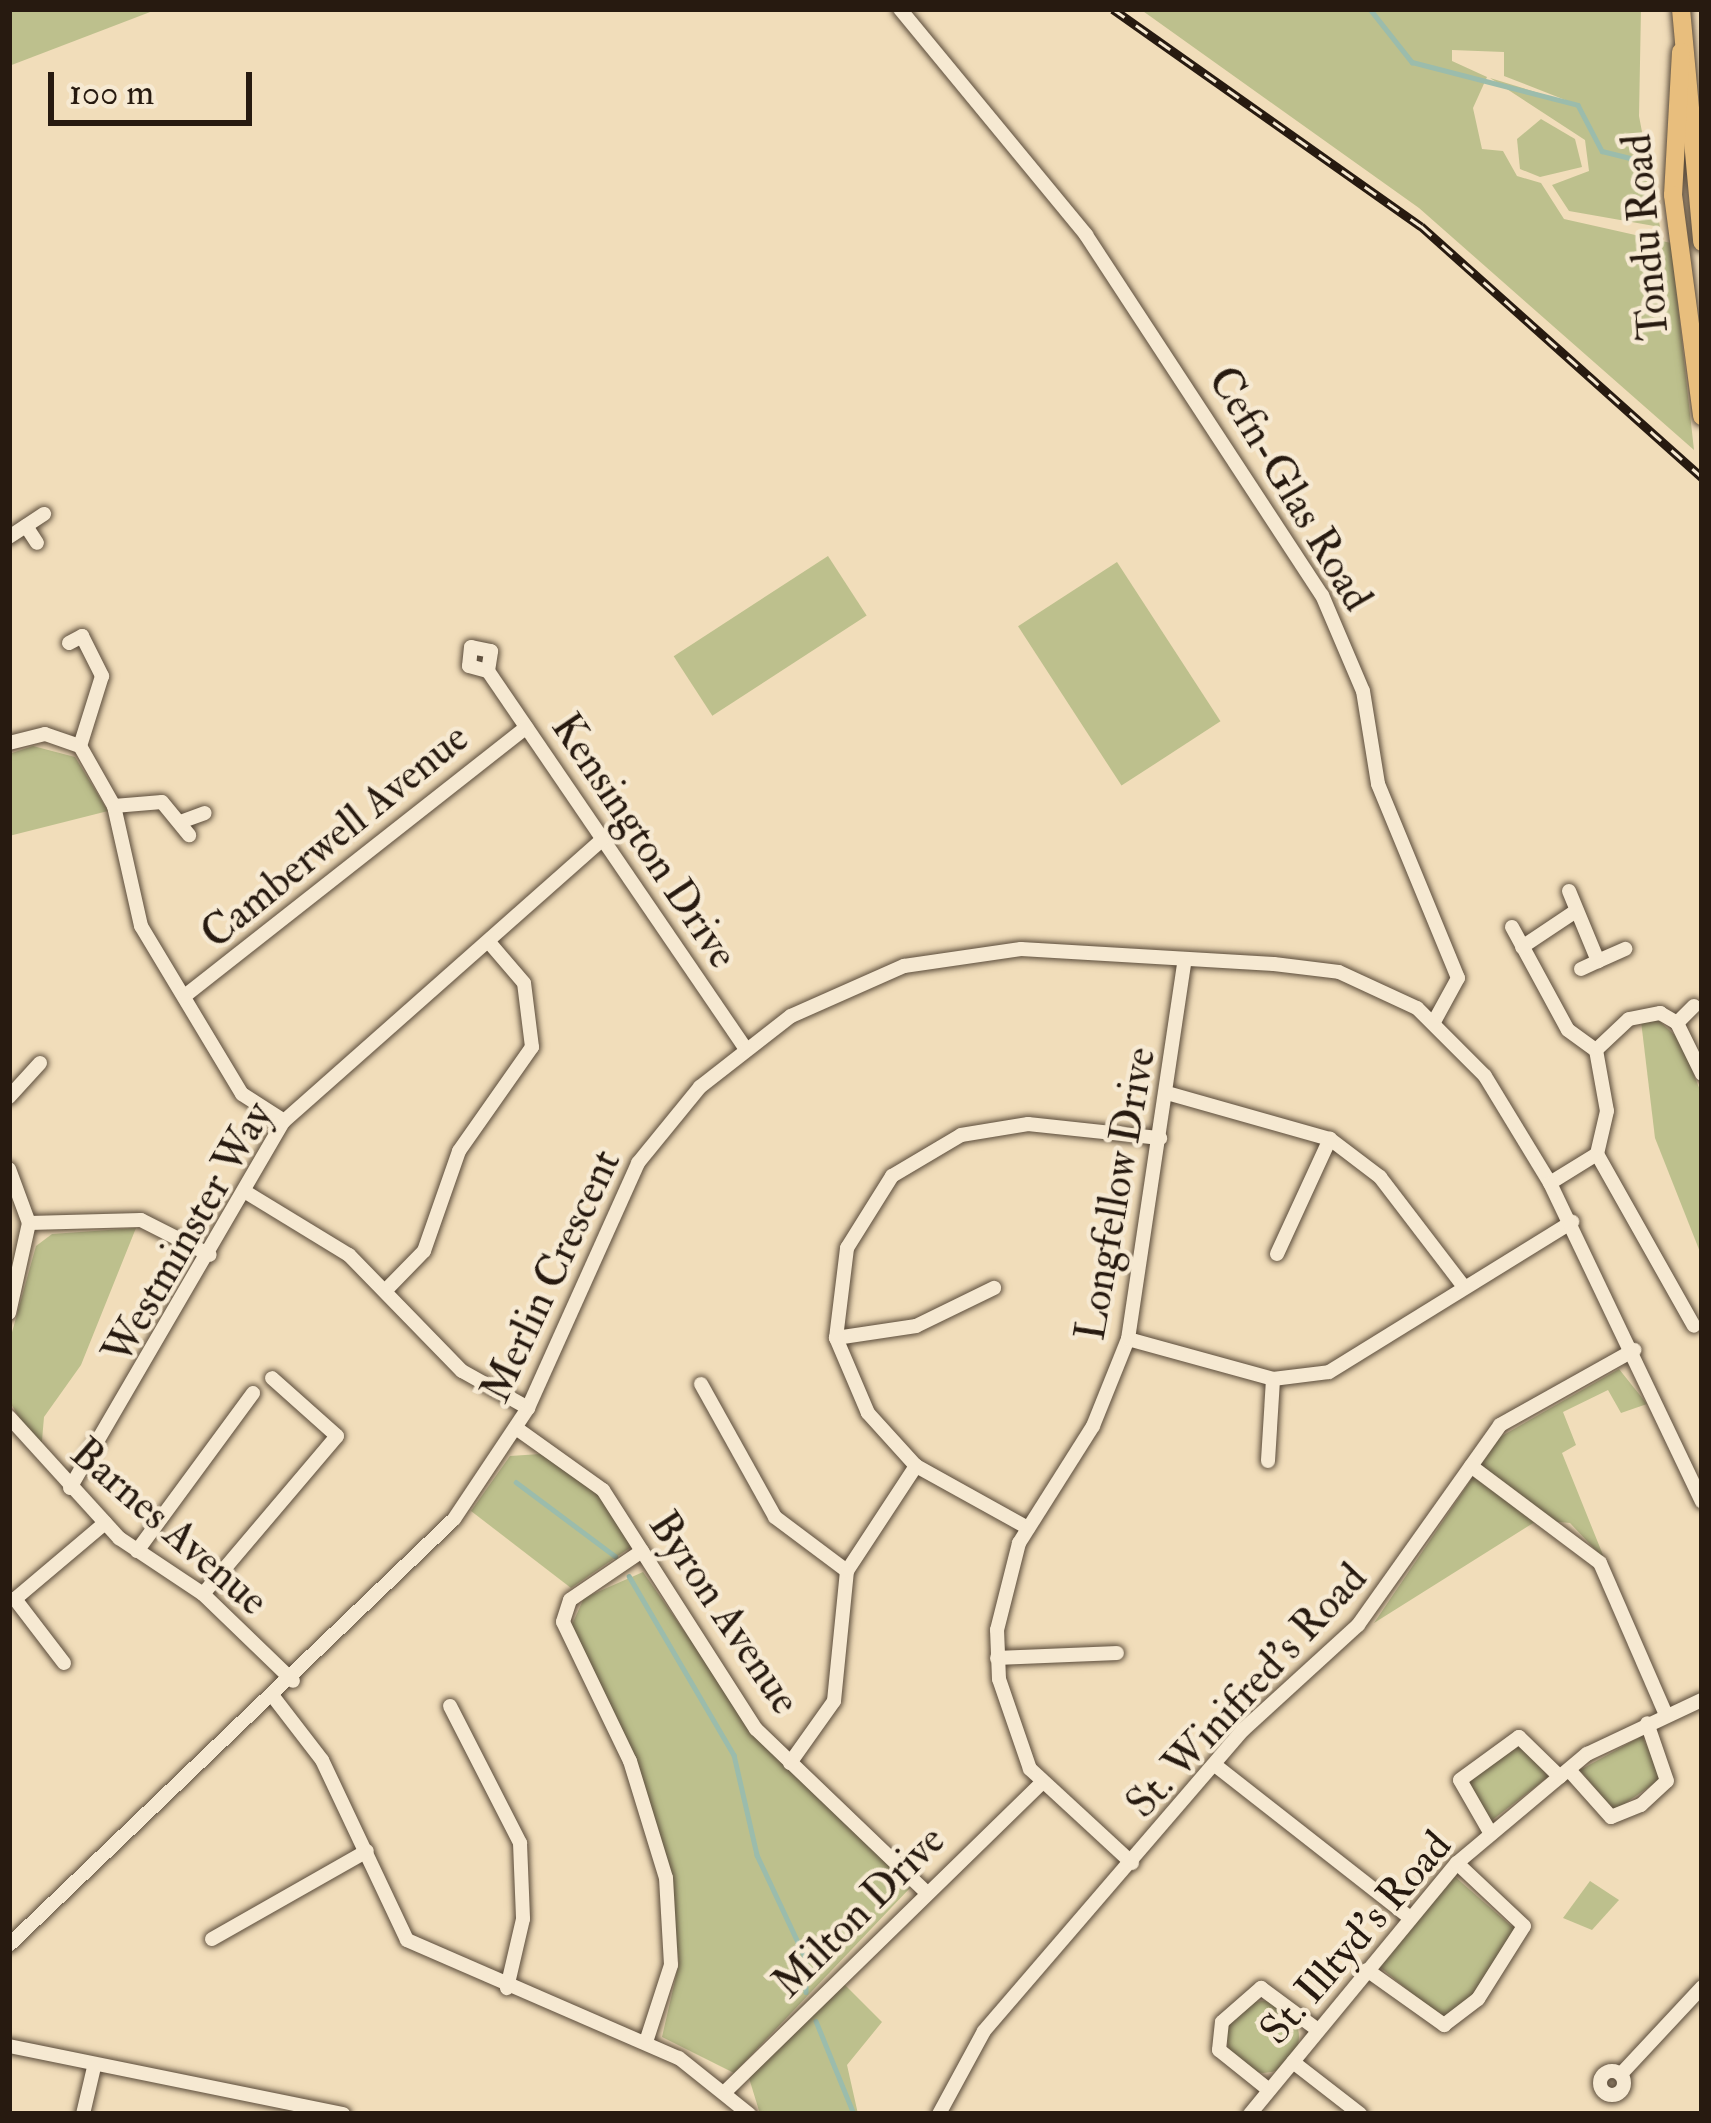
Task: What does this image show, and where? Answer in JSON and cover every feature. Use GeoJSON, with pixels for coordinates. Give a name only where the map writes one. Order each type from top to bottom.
{"type":"FeatureCollection","features":[{"type":"Feature","properties":{"kind":"main road","name":"Tondu Road"},"geometry":{"type":"LineString","coordinates":[[1681,9],[1675,228],[1702,416]]}},
{"type":"Feature","properties":{"kind":"main road","name":"Tondu Road"},"geometry":{"type":"LineString","coordinates":[[1681,52],[1701,232]]}},
{"type":"Feature","properties":{"kind":"street","name":"Cefn-Glas Road"},"geometry":{"type":"LineString","coordinates":[[900,9],[1086,235],[1322,596],[1364,691],[1378,784],[1458,978],[1435,1020]]}},
{"type":"Feature","properties":{"kind":"street"},"geometry":{"type":"LineString","coordinates":[[1675,228],[1701,232]]}},
{"type":"Feature","properties":{"kind":"street"},"geometry":{"type":"LineString","coordinates":[[9,537],[44,514]]}},
{"type":"Feature","properties":{"kind":"street"},"geometry":{"type":"LineString","coordinates":[[26,526],[37,543]]}},
{"type":"Feature","properties":{"kind":"street"},"geometry":{"type":"LineString","coordinates":[[80,746],[103,692],[82,636]]}},
{"type":"Feature","properties":{"kind":"street","name":"Kensington Drive"},"geometry":{"type":"LineString","coordinates":[[488,670],[745,1048]]}},
{"type":"Feature","properties":{"kind":"street","name":"Camberwell Avenue"},"geometry":{"type":"LineString","coordinates":[[186,995],[526,727]]}},
{"type":"Feature","properties":{"kind":"street"},"geometry":{"type":"LineString","coordinates":[[9,743],[45,734],[80,746],[115,806],[141,926],[242,1094],[284,1121]]}},
{"type":"Feature","properties":{"kind":"street"},"geometry":{"type":"LineString","coordinates":[[115,806],[162,802],[186,828],[205,813]]}},
{"type":"Feature","properties":{"kind":"street","name":"Westminster Way"},"geometry":{"type":"LineString","coordinates":[[70,1488],[284,1121],[602,840]]}},
{"type":"Feature","properties":{"kind":"street"},"geometry":{"type":"LineString","coordinates":[[1570,891],[1598,961]]}},
{"type":"Feature","properties":{"kind":"street"},"geometry":{"type":"LineString","coordinates":[[1522,947],[1576,911]]}},
{"type":"Feature","properties":{"kind":"street"},"geometry":{"type":"LineString","coordinates":[[1512,927],[1568,1030],[1596,1050],[1607,1111],[1597,1154],[1694,1326]]}},
{"type":"Feature","properties":{"kind":"street"},"geometry":{"type":"LineString","coordinates":[[385,1291],[424,1251],[460,1151],[532,1047],[524,982],[488,941]]}},
{"type":"Feature","properties":{"kind":"street","name":"Merlin Crescent"},"geometry":{"type":"LineString","coordinates":[[9,1945],[400,1581],[528,1408],[638,1163],[745,1048],[851,984],[940,958],[1021,949],[1339,972],[1435,1020]]}},
{"type":"Feature","properties":{"kind":"street"},"geometry":{"type":"LineString","coordinates":[[1581,969],[1625,949]]}},
{"type":"Feature","properties":{"kind":"street","name":"Longfellow Drive"},"geometry":{"type":"LineString","coordinates":[[1040,1785],[997,1658],[1002,1598],[1028,1528],[1093,1426],[1128,1340],[1185,959]]}},
{"type":"Feature","properties":{"kind":"street"},"geometry":{"type":"LineString","coordinates":[[1677,1023],[1694,1006]]}},
{"type":"Feature","properties":{"kind":"street"},"geometry":{"type":"LineString","coordinates":[[1596,1050],[1639,1015],[1677,1023]]}},
{"type":"Feature","properties":{"kind":"street"},"geometry":{"type":"LineString","coordinates":[[1435,1020],[1485,1076],[1572,1222],[1702,1502]]}},
{"type":"Feature","properties":{"kind":"street"},"geometry":{"type":"LineString","coordinates":[[1677,1023],[1702,1074]]}},
{"type":"Feature","properties":{"kind":"street"},"geometry":{"type":"LineString","coordinates":[[9,1096],[35,1068],[44,1084]]}},
{"type":"Feature","properties":{"kind":"street"},"geometry":{"type":"LineString","coordinates":[[1167,1093],[1330,1139],[1380,1177],[1464,1287]]}},
{"type":"Feature","properties":{"kind":"street"},"geometry":{"type":"LineString","coordinates":[[1028,1528],[916,1466],[849,1384],[836,1338],[833,1298],[857,1219],[936,1146],[1028,1124],[1160,1138]]}},
{"type":"Feature","properties":{"kind":"street"},"geometry":{"type":"LineString","coordinates":[[1277,1254],[1330,1139]]}},
{"type":"Feature","properties":{"kind":"street"},"geometry":{"type":"LineString","coordinates":[[1550,1184],[1597,1154]]}},
{"type":"Feature","properties":{"kind":"street"},"geometry":{"type":"LineString","coordinates":[[9,1169],[29,1223],[9,1313]]}},
{"type":"Feature","properties":{"kind":"street"},"geometry":{"type":"LineString","coordinates":[[244,1191],[316,1231],[385,1291],[462,1371],[528,1408]]}},
{"type":"Feature","properties":{"kind":"street"},"geometry":{"type":"LineString","coordinates":[[29,1223],[141,1220],[210,1255]]}},
{"type":"Feature","properties":{"kind":"street"},"geometry":{"type":"LineString","coordinates":[[1128,1340],[1273,1379],[1329,1372],[1572,1222]]}},
{"type":"Feature","properties":{"kind":"street"},"geometry":{"type":"LineString","coordinates":[[836,1338],[916,1326],[994,1288]]}},
{"type":"Feature","properties":{"kind":"street","name":"St. Winifred's Road"},"geometry":{"type":"LineString","coordinates":[[939,2114],[984,2031],[1215,1765],[1366,1615],[1471,1466],[1534,1400],[1634,1350]]}},
{"type":"Feature","properties":{"kind":"street"},"geometry":{"type":"LineString","coordinates":[[203,1594],[343,1441],[272,1378]]}},
{"type":"Feature","properties":{"kind":"street"},"geometry":{"type":"LineString","coordinates":[[1268,1461],[1273,1379]]}},
{"type":"Feature","properties":{"kind":"street"},"geometry":{"type":"LineString","coordinates":[[701,1384],[775,1516],[847,1571]]}},
{"type":"Feature","properties":{"kind":"street"},"geometry":{"type":"LineString","coordinates":[[137,1551],[253,1393]]}},
{"type":"Feature","properties":{"kind":"street","name":"Barnes Avenue"},"geometry":{"type":"LineString","coordinates":[[9,1417],[104,1523],[203,1594],[293,1681]]}},
{"type":"Feature","properties":{"kind":"street","name":"Byron Avenue"},"geometry":{"type":"LineString","coordinates":[[515,1428],[603,1490],[756,1729],[925,1891]]}},
{"type":"Feature","properties":{"kind":"street"},"geometry":{"type":"LineString","coordinates":[[790,1763],[834,1701],[847,1571],[916,1466]]}},
{"type":"Feature","properties":{"kind":"street"},"geometry":{"type":"LineString","coordinates":[[1471,1466],[1600,1563],[1666,1715]]}},
{"type":"Feature","properties":{"kind":"street"},"geometry":{"type":"LineString","coordinates":[[64,1663],[12,1596],[104,1523]]}},
{"type":"Feature","properties":{"kind":"street"},"geometry":{"type":"LineString","coordinates":[[642,1551],[570,1600],[563,1622],[630,1761],[666,1878],[671,1965],[646,2042]]}},
{"type":"Feature","properties":{"kind":"street"},"geometry":{"type":"LineString","coordinates":[[997,1658],[1117,1653]]}},
{"type":"Feature","properties":{"kind":"street"},"geometry":{"type":"LineString","coordinates":[[275,1699],[322,1760],[407,1940],[507,1988],[646,2042],[728,2089],[749,2114]]}},
{"type":"Feature","properties":{"kind":"street","name":"St. Illtyd's Road"},"geometry":{"type":"LineString","coordinates":[[1250,2114],[1457,1863],[1564,1773],[1647,1723],[1702,1700]]}},
{"type":"Feature","properties":{"kind":"street"},"geometry":{"type":"LineString","coordinates":[[450,1706],[520,1843],[523,1919],[507,1988]]}},
{"type":"Feature","properties":{"kind":"street"},"geometry":{"type":"LineString","coordinates":[[1491,1834],[1460,1780],[1519,1737],[1611,1817],[1641,1804],[1667,1781],[1647,1723]]}},
{"type":"Feature","properties":{"kind":"street"},"geometry":{"type":"LineString","coordinates":[[1215,1765],[1408,1917]]}},
{"type":"Feature","properties":{"kind":"street"},"geometry":{"type":"LineString","coordinates":[[1040,1785],[1132,1864]]}},
{"type":"Feature","properties":{"kind":"street","name":"Milton Drive"},"geometry":{"type":"LineString","coordinates":[[728,2089],[925,1891],[1040,1785]]}},
{"type":"Feature","properties":{"kind":"street"},"geometry":{"type":"LineString","coordinates":[[212,1939],[367,1851]]}},
{"type":"Feature","properties":{"kind":"street"},"geometry":{"type":"LineString","coordinates":[[1367,1970],[1444,2025],[1478,1999],[1524,1927],[1457,1863]]}},
{"type":"Feature","properties":{"kind":"street"},"geometry":{"type":"LineString","coordinates":[[1621,2074],[1702,1987]]}},
{"type":"Feature","properties":{"kind":"street"},"geometry":{"type":"LineString","coordinates":[[1269,2090],[1219,2050],[1222,2022],[1261,1988],[1318,2030]]}},
{"type":"Feature","properties":{"kind":"street"},"geometry":{"type":"LineString","coordinates":[[9,2046],[94,2067],[343,2114]]}},
{"type":"Feature","properties":{"kind":"street"},"geometry":{"type":"LineString","coordinates":[[1293,2062],[1360,2114]]}},
{"type":"Feature","properties":{"kind":"street"},"geometry":{"type":"LineString","coordinates":[[83,2114],[94,2067]]}},
{"type":"Feature","properties":{"kind":"green space"},"geometry":{"type":"Polygon","coordinates":[[[9,9],[158,9],[9,66],[9,9]]]}},
{"type":"Feature","properties":{"kind":"green space"},"geometry":{"type":"Polygon","coordinates":[[[1140,9],[1641,9],[1639,116],[1660,227],[1569,211],[1552,185],[1589,171],[1585,140],[1490,78],[1578,105],[1504,76],[1504,52],[1452,50],[1452,61],[1487,77],[1473,108],[1482,149],[1503,151],[1517,176],[1541,183],[1564,219],[1671,243],[1694,450],[1419,208],[1140,9]]]}},
{"type":"Feature","properties":{"kind":"green space"},"geometry":{"type":"Polygon","coordinates":[[[1541,119],[1575,139],[1582,167],[1540,177],[1520,169],[1517,139],[1541,119]]]}},
{"type":"Feature","properties":{"kind":"green space"},"geometry":{"type":"Polygon","coordinates":[[[828,556],[867,616],[712,716],[674,656],[828,556]]]}},
{"type":"Feature","properties":{"kind":"green space"},"geometry":{"type":"Polygon","coordinates":[[[1117,562],[1220,721],[1122,786],[1018,626],[1117,562]]]}},
{"type":"Feature","properties":{"kind":"green space"},"geometry":{"type":"Polygon","coordinates":[[[33,746],[75,757],[108,811],[9,836],[9,754],[33,746]]]}},
{"type":"Feature","properties":{"kind":"green space"},"geometry":{"type":"Polygon","coordinates":[[[1655,1017],[1680,1040],[1702,1095],[1702,1257],[1655,1138],[1641,1021],[1655,1017]]]}},
{"type":"Feature","properties":{"kind":"green space"},"geometry":{"type":"Polygon","coordinates":[[[136,1228],[81,1365],[44,1417],[41,1452],[9,1401],[9,1343],[36,1246],[52,1234],[136,1228]]]}},
{"type":"Feature","properties":{"kind":"green space"},"geometry":{"type":"Polygon","coordinates":[[[1619,1369],[1647,1404],[1621,1413],[1608,1390],[1563,1412],[1576,1445],[1562,1453],[1605,1560],[1570,1523],[1538,1520],[1374,1623],[1500,1437],[1619,1369]]]}},
{"type":"Feature","properties":{"kind":"green space"},"geometry":{"type":"Polygon","coordinates":[[[540,1454],[596,1489],[631,1547],[571,1588],[471,1511],[510,1456],[540,1454]]]}},
{"type":"Feature","properties":{"kind":"green space"},"geometry":{"type":"Polygon","coordinates":[[[643,1572],[731,1698],[910,1888],[734,2073],[662,2037],[679,1963],[669,1871],[632,1754],[570,1629],[584,1598],[643,1572]]]}},
{"type":"Feature","properties":{"kind":"green space"},"geometry":{"type":"Polygon","coordinates":[[[1642,1736],[1662,1778],[1614,1811],[1580,1770],[1642,1736]]]}},
{"type":"Feature","properties":{"kind":"green space"},"geometry":{"type":"Polygon","coordinates":[[[1524,1743],[1548,1777],[1487,1824],[1468,1781],[1524,1743]]]}},
{"type":"Feature","properties":{"kind":"green space"},"geometry":{"type":"Polygon","coordinates":[[[1453,1875],[1518,1932],[1460,2013],[1443,2019],[1380,1967],[1453,1875]]]}},
{"type":"Feature","properties":{"kind":"green space"},"geometry":{"type":"Polygon","coordinates":[[[1590,1881],[1619,1900],[1592,1930],[1563,1918],[1590,1881]]]}},
{"type":"Feature","properties":{"kind":"green space"},"geometry":{"type":"Polygon","coordinates":[[[845,1985],[882,2022],[847,2065],[858,2114],[760,2114],[749,2078],[845,1985]]]}},
{"type":"Feature","properties":{"kind":"green space"},"geometry":{"type":"Polygon","coordinates":[[[1263,2001],[1288,2012],[1299,2037],[1288,2062],[1263,2073],[1238,2062],[1227,2037],[1238,2012],[1263,2001]]]}},
{"type":"Feature","properties":{"kind":"waterway"},"geometry":{"type":"LineString","coordinates":[[1370,9],[1412,62],[1578,105],[1602,151],[1650,163]]}},
{"type":"Feature","properties":{"kind":"waterway"},"geometry":{"type":"LineString","coordinates":[[516,1482],[615,1556]]}},
{"type":"Feature","properties":{"kind":"waterway"},"geometry":{"type":"LineString","coordinates":[[629,1576],[734,1755],[757,1855],[806,1959],[806,1992]]}},
{"type":"Feature","properties":{"kind":"waterway"},"geometry":{"type":"LineString","coordinates":[[816,2021],[854,2114]]}},
{"type":"Feature","properties":{"kind":"railway"},"geometry":{"type":"LineString","coordinates":[[1113,9],[1421,226],[1702,477]]}}]}
